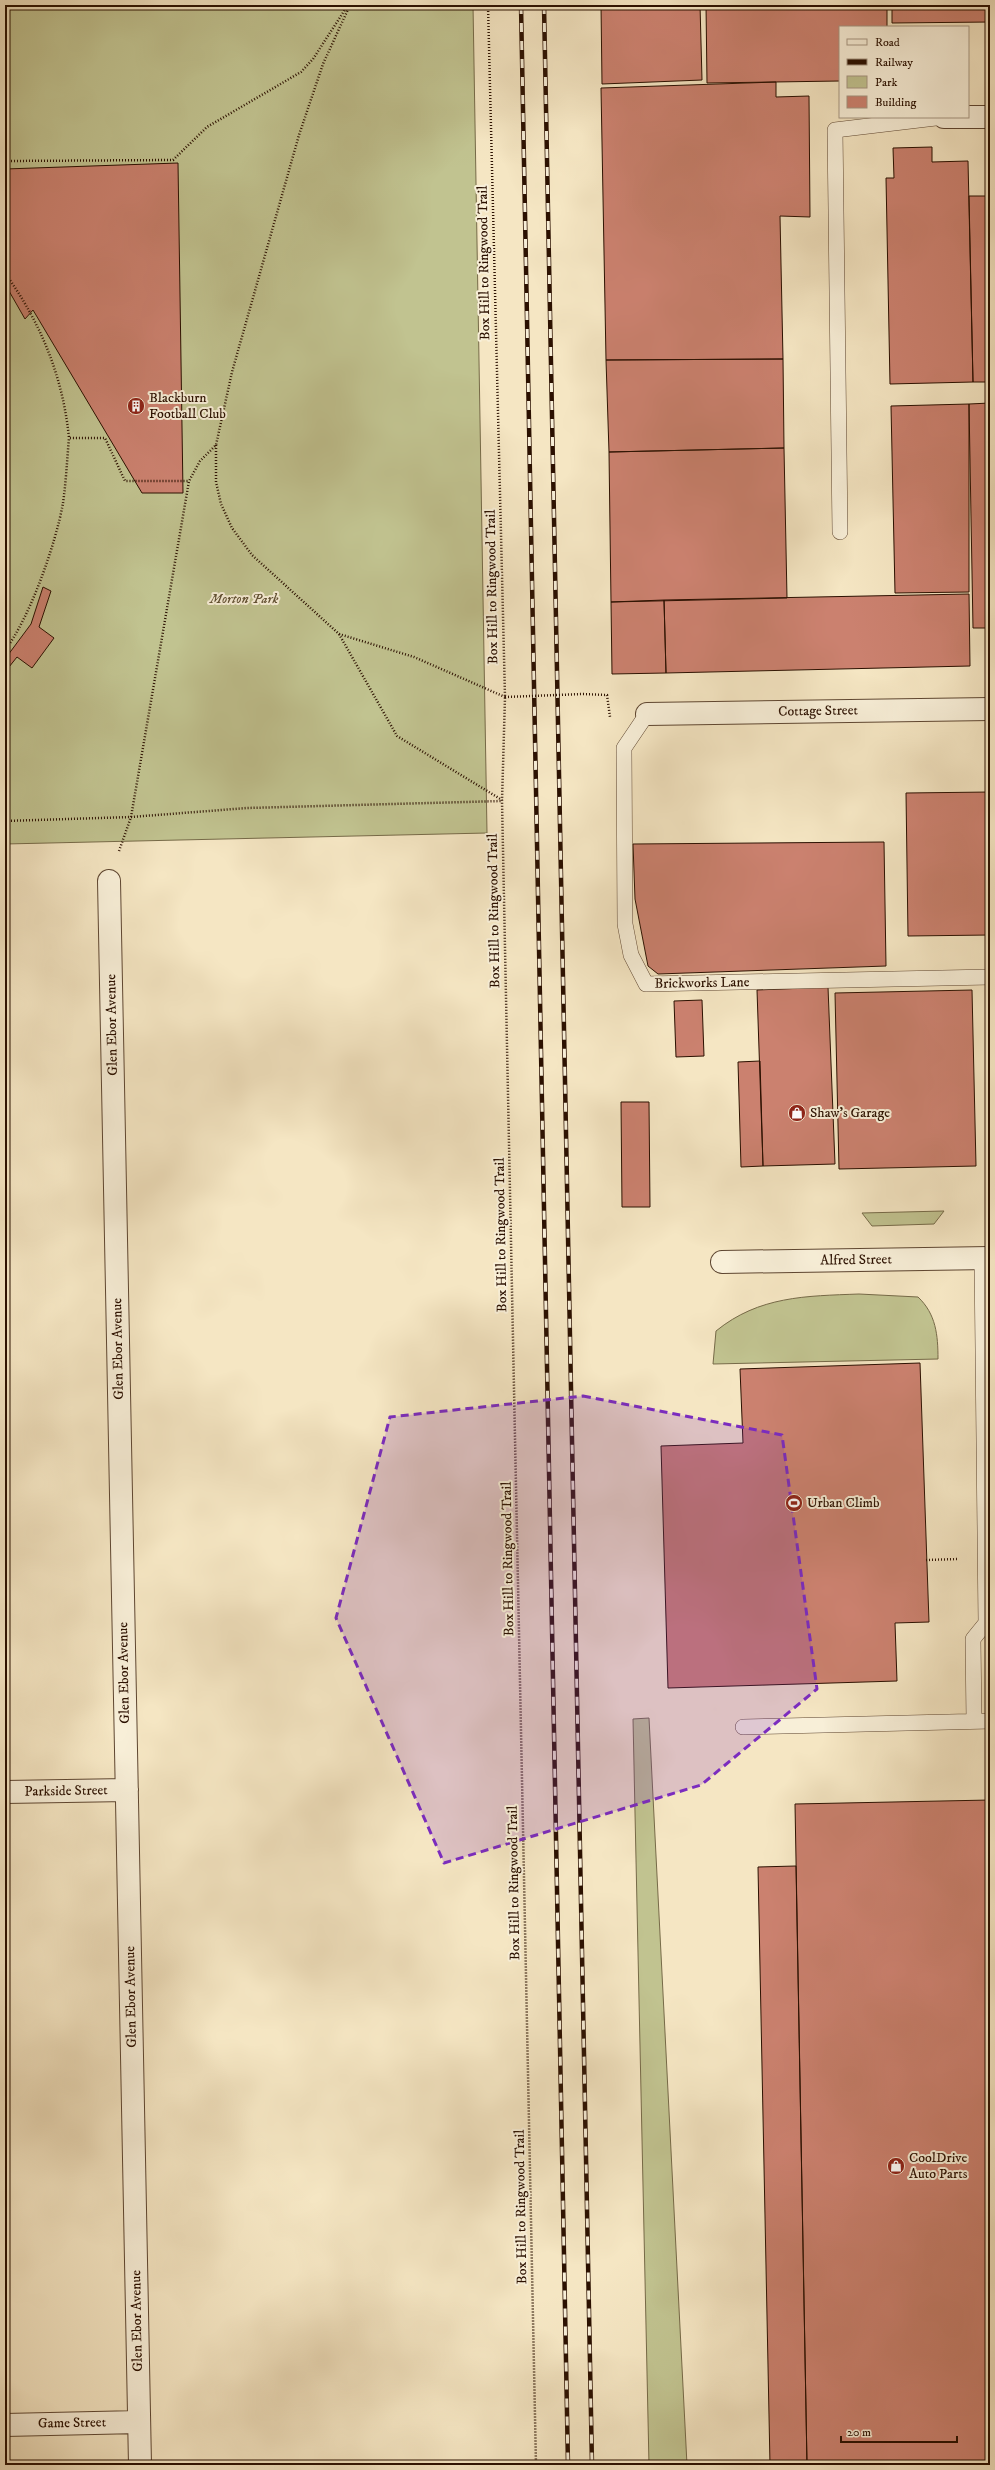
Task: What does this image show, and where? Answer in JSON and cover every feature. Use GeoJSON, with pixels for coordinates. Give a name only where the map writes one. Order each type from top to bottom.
{"type":"FeatureCollection","features":[{"type":"Feature","properties":{"kind":"street"},"geometry":{"type":"LineString","coordinates":[[969,117],[990,117]]}},
{"type":"Feature","properties":{"kind":"street","name":"Cottage Street"},"geometry":{"type":"LineString","coordinates":[[647,714],[990,709]]}},
{"type":"Feature","properties":{"kind":"street","name":"Glen Ebor Avenue"},"geometry":{"type":"LineString","coordinates":[[109,881],[140,2465]]}},
{"type":"Feature","properties":{"kind":"street","name":"Alfred Street"},"geometry":{"type":"LineString","coordinates":[[722,1262],[986,1258]]}},
{"type":"Feature","properties":{"kind":"street","name":"Parkside Street"},"geometry":{"type":"LineString","coordinates":[[5,1792],[127,1790]]}},
{"type":"Feature","properties":{"kind":"street","name":"Game Street"},"geometry":{"type":"LineString","coordinates":[[5,2425],[139,2422]]}},
{"type":"Feature","properties":{"kind":"lane"},"geometry":{"type":"LineString","coordinates":[[840,532],[834,130],[936,118]]}},
{"type":"Feature","properties":{"kind":"lane"},"geometry":{"type":"LineString","coordinates":[[624,748],[647,714]]}},
{"type":"Feature","properties":{"kind":"lane","name":"Brickworks Lane"},"geometry":{"type":"LineString","coordinates":[[624,748],[625,924],[631,955],[646,984],[990,977]]}},
{"type":"Feature","properties":{"kind":"lane"},"geometry":{"type":"LineString","coordinates":[[974,1721],[973,1639],[986,1623],[986,1258]]}},
{"type":"Feature","properties":{"kind":"lane"},"geometry":{"type":"LineString","coordinates":[[743,1728],[990,1721]]}},
{"type":"Feature","properties":{"kind":"path"},"geometry":{"type":"LineString","coordinates":[[5,161],[173,160],[207,127],[301,72],[313,59],[349,5]]}},
{"type":"Feature","properties":{"kind":"path"},"geometry":{"type":"LineString","coordinates":[[349,5],[323,64],[299,135],[232,372],[216,445],[216,482],[221,504],[232,528],[252,555],[339,634],[397,736],[502,801]]}},
{"type":"Feature","properties":{"kind":"path","name":"Box Hill to Ringwood Trail"},"geometry":{"type":"LineString","coordinates":[[488,5],[505,697],[502,801],[536,2465]]}},
{"type":"Feature","properties":{"kind":"path"},"geometry":{"type":"LineString","coordinates":[[5,273],[47,347],[58,375],[66,407],[69,438],[63,503],[50,552],[35,595],[5,650]]}},
{"type":"Feature","properties":{"kind":"path"},"geometry":{"type":"LineString","coordinates":[[69,438],[105,438],[125,482],[189,481]]}},
{"type":"Feature","properties":{"kind":"path"},"geometry":{"type":"LineString","coordinates":[[109,881],[131,817],[189,481],[200,462],[216,445]]}},
{"type":"Feature","properties":{"kind":"path"},"geometry":{"type":"LineString","coordinates":[[339,634],[414,657],[505,697],[583,694],[607,696],[611,724],[624,748]]}},
{"type":"Feature","properties":{"kind":"path"},"geometry":{"type":"LineString","coordinates":[[5,821],[131,817],[246,808],[502,801]]}},
{"type":"Feature","properties":{"kind":"highlighted area"},"geometry":{"type":"Polygon","coordinates":[[[583,1396],[782,1435],[817,1689],[701,1785],[444,1863],[336,1618],[390,1417],[583,1396]]]}},
{"type":"Feature","properties":{"kind":"green space","name":"Morton Park"},"geometry":{"type":"Polygon","coordinates":[[[5,5],[473,5],[487,833],[5,844],[5,5]]]}},
{"type":"Feature","properties":{"kind":"green space"},"geometry":{"type":"Polygon","coordinates":[[[944,1211],[934,1224],[872,1226],[862,1213],[944,1211]]]}},
{"type":"Feature","properties":{"kind":"green space"},"geometry":{"type":"Polygon","coordinates":[[[859,1294],[918,1297],[929,1310],[935,1325],[938,1359],[713,1364],[716,1331],[732,1319],[766,1304],[784,1300],[802,1297],[859,1294]]]}},
{"type":"Feature","properties":{"kind":"green space"},"geometry":{"type":"Polygon","coordinates":[[[649,1718],[687,2465],[649,2465],[633,1719],[649,1718]]]}},
{"type":"Feature","properties":{"kind":"building"},"geometry":{"type":"Polygon","coordinates":[[[601,5],[700,5],[702,80],[602,84],[601,5]]]}},
{"type":"Feature","properties":{"kind":"building"},"geometry":{"type":"Polygon","coordinates":[[[706,5],[887,5],[887,26],[839,26],[839,81],[707,83],[706,5]]]}},
{"type":"Feature","properties":{"kind":"building"},"geometry":{"type":"Polygon","coordinates":[[[892,5],[990,5],[990,22],[892,23],[892,5]]]}},
{"type":"Feature","properties":{"kind":"building"},"geometry":{"type":"Polygon","coordinates":[[[776,82],[776,97],[809,96],[810,217],[780,216],[783,359],[606,360],[601,88],[776,82]]]}},
{"type":"Feature","properties":{"kind":"building"},"geometry":{"type":"Polygon","coordinates":[[[932,147],[932,162],[968,161],[973,382],[890,384],[886,178],[894,178],[893,148],[932,147]]]}},
{"type":"Feature","properties":{"kind":"building","name":"Blackburn Football Club"},"geometry":{"type":"Polygon","coordinates":[[[178,163],[183,493],[142,493],[33,310],[25,319],[5,284],[5,169],[178,163]]]}},
{"type":"Feature","properties":{"kind":"building"},"geometry":{"type":"Polygon","coordinates":[[[969,196],[990,196],[990,382],[973,382],[969,196]]]}},
{"type":"Feature","properties":{"kind":"building"},"geometry":{"type":"Polygon","coordinates":[[[783,359],[784,448],[609,452],[606,360],[783,359]]]}},
{"type":"Feature","properties":{"kind":"building"},"geometry":{"type":"Polygon","coordinates":[[[990,403],[990,628],[973,628],[969,404],[990,403]]]}},
{"type":"Feature","properties":{"kind":"building"},"geometry":{"type":"Polygon","coordinates":[[[969,404],[969,592],[895,593],[891,406],[969,404]]]}},
{"type":"Feature","properties":{"kind":"building"},"geometry":{"type":"Polygon","coordinates":[[[784,448],[787,598],[611,602],[609,452],[784,448]]]}},
{"type":"Feature","properties":{"kind":"building"},"geometry":{"type":"Polygon","coordinates":[[[43,587],[51,591],[39,627],[54,638],[32,668],[17,657],[5,672],[5,659],[31,624],[43,587]]]}},
{"type":"Feature","properties":{"kind":"building"},"geometry":{"type":"Polygon","coordinates":[[[969,594],[970,666],[666,673],[664,600],[969,594]]]}},
{"type":"Feature","properties":{"kind":"building"},"geometry":{"type":"Polygon","coordinates":[[[664,600],[666,673],[612,674],[611,602],[664,600]]]}},
{"type":"Feature","properties":{"kind":"building"},"geometry":{"type":"Polygon","coordinates":[[[990,792],[990,935],[908,936],[906,793],[990,792]]]}},
{"type":"Feature","properties":{"kind":"building"},"geometry":{"type":"Polygon","coordinates":[[[884,842],[886,966],[658,974],[648,966],[635,899],[633,844],[884,842]]]}},
{"type":"Feature","properties":{"kind":"building","name":"Shaw's Garage"},"geometry":{"type":"Polygon","coordinates":[[[828,987],[835,1164],[763,1166],[757,990],[828,987]]]}},
{"type":"Feature","properties":{"kind":"building"},"geometry":{"type":"Polygon","coordinates":[[[972,990],[976,1166],[839,1169],[835,993],[972,990]]]}},
{"type":"Feature","properties":{"kind":"building"},"geometry":{"type":"Polygon","coordinates":[[[702,1000],[704,1056],[676,1057],[674,1001],[702,1000]]]}},
{"type":"Feature","properties":{"kind":"building"},"geometry":{"type":"Polygon","coordinates":[[[760,1061],[763,1166],[741,1167],[738,1062],[760,1061]]]}},
{"type":"Feature","properties":{"kind":"building"},"geometry":{"type":"Polygon","coordinates":[[[621,1102],[649,1102],[650,1207],[622,1207],[621,1102]]]}},
{"type":"Feature","properties":{"kind":"building","name":"Urban Climb"},"geometry":{"type":"Polygon","coordinates":[[[920,1363],[929,1622],[895,1623],[897,1681],[668,1688],[661,1446],[743,1443],[740,1369],[920,1363]]]}},
{"type":"Feature","properties":{"kind":"building","name":"CoolDrive Auto Parts"},"geometry":{"type":"Polygon","coordinates":[[[990,1800],[990,2465],[807,2465],[795,1804],[990,1800]]]}},
{"type":"Feature","properties":{"kind":"building"},"geometry":{"type":"Polygon","coordinates":[[[796,1866],[807,2465],[770,2465],[758,1867],[796,1866]]]}},
{"type":"Feature","properties":{"kind":"railway"},"geometry":{"type":"LineString","coordinates":[[521,5],[568,2465]]}},
{"type":"Feature","properties":{"kind":"railway"},"geometry":{"type":"LineString","coordinates":[[544,5],[592,2465]]}},
{"type":"Feature","properties":{"kind":"place","name":"Blackburn Football Club"},"geometry":{"type":"Point","coordinates":[136,406]}},
{"type":"Feature","properties":{"kind":"place","name":"Shaw's Garage"},"geometry":{"type":"Point","coordinates":[797,1113]}},
{"type":"Feature","properties":{"kind":"place","name":"Urban Climb"},"geometry":{"type":"Point","coordinates":[794,1503]}},
{"type":"Feature","properties":{"kind":"place","name":"CoolDrive Auto Parts"},"geometry":{"type":"Point","coordinates":[896,2166]}}]}
